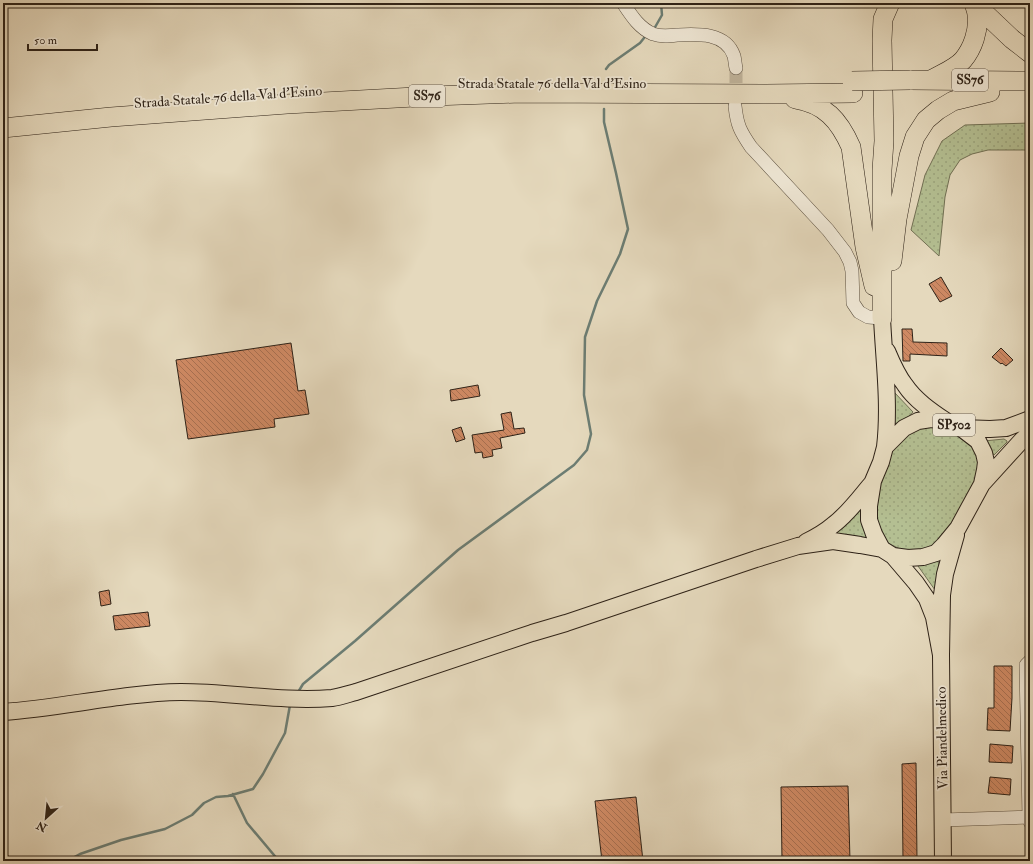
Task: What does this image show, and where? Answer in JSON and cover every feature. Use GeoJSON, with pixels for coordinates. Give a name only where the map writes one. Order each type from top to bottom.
{"type":"FeatureCollection","features":[{"type":"Feature","properties":{"kind":"highway"},"geometry":{"type":"LineString","coordinates":[[882,318],[882,185],[884,141],[882,40],[883,19],[890,3]]}},
{"type":"Feature","properties":{"kind":"highway"},"geometry":{"type":"LineString","coordinates":[[930,80],[949,71],[963,60],[972,46],[977,31],[977,16],[974,3],[1012,39],[1030,53]]}},
{"type":"Feature","properties":{"kind":"highway","name":"Strada Statale 76 della Val d'Esino"},"geometry":{"type":"LineString","coordinates":[[910,86],[930,80],[1030,81]]}},
{"type":"Feature","properties":{"kind":"highway","name":"Strada Statale 76 della Val d'Esino"},"geometry":{"type":"LineString","coordinates":[[3,116],[118,104],[294,92],[431,84],[519,81],[764,83],[853,87],[910,86],[990,92],[1030,92]]}},
{"type":"Feature","properties":{"kind":"highway","name":"Strada Statale 76 della Val d'Esino"},"geometry":{"type":"LineString","coordinates":[[3,128],[111,117],[287,104],[433,96],[520,93],[766,94],[853,87]]}},
{"type":"Feature","properties":{"kind":"highway"},"geometry":{"type":"LineString","coordinates":[[882,318],[908,156],[915,137],[926,120],[938,110],[953,101],[990,92]]}},
{"type":"Feature","properties":{"kind":"highway"},"geometry":{"type":"LineString","coordinates":[[766,94],[806,101],[820,106],[837,122],[845,133],[851,147],[865,247],[882,318]]}},
{"type":"Feature","properties":{"kind":"main road"},"geometry":{"type":"LineString","coordinates":[[882,318],[888,406],[885,448]]}},
{"type":"Feature","properties":{"kind":"main road"},"geometry":{"type":"LineString","coordinates":[[883,342],[905,386],[924,406],[954,425]]}},
{"type":"Feature","properties":{"kind":"main road","name":"SP502"},"geometry":{"type":"LineString","coordinates":[[941,655],[934,617],[927,599],[916,583],[888,553],[874,534],[870,520],[869,506],[873,481],[885,448],[904,428],[918,421],[931,419],[954,425],[990,429],[1006,428],[1030,419]]}},
{"type":"Feature","properties":{"kind":"main road","name":"SP502"},"geometry":{"type":"LineString","coordinates":[[888,553],[908,558],[924,557],[936,553],[958,528],[982,484],[986,470],[984,453],[978,441],[954,425]]}},
{"type":"Feature","properties":{"kind":"main road","name":"SP502"},"geometry":{"type":"LineString","coordinates":[[982,484],[1030,432]]}},
{"type":"Feature","properties":{"kind":"main road"},"geometry":{"type":"LineString","coordinates":[[798,546],[835,524],[850,510],[873,481]]}},
{"type":"Feature","properties":{"kind":"main road","name":"SP502"},"geometry":{"type":"LineString","coordinates":[[941,655],[942,595],[945,574],[958,528]]}},
{"type":"Feature","properties":{"kind":"main road"},"geometry":{"type":"LineString","coordinates":[[3,712],[138,694],[182,692],[283,698],[334,698],[798,546],[833,541],[860,545],[888,553]]}},
{"type":"Feature","properties":{"kind":"main road","name":"Via Piandelmedico"},"geometry":{"type":"LineString","coordinates":[[941,655],[943,861]]}},
{"type":"Feature","properties":{"kind":"street"},"geometry":{"type":"LineString","coordinates":[[623,3],[636,22],[644,29],[654,34],[664,36],[693,34],[708,35],[720,40],[730,47],[734,56],[736,68]]}},
{"type":"Feature","properties":{"kind":"street"},"geometry":{"type":"LineString","coordinates":[[736,106],[737,122],[742,134],[751,147],[828,230],[845,252],[850,262],[852,271],[853,303],[859,312],[868,317],[882,318]]}},
{"type":"Feature","properties":{"kind":"street"},"geometry":{"type":"LineString","coordinates":[[943,820],[1030,820],[1026,665],[1030,661]]}},
{"type":"Feature","properties":{"kind":"path"},"geometry":{"type":"LineString","coordinates":[[3,847],[11,861]]}},
{"type":"Feature","properties":{"kind":"green space"},"geometry":{"type":"Polygon","coordinates":[[[1030,123],[1030,150],[988,150],[972,154],[960,160],[950,175],[945,197],[939,256],[911,230],[925,175],[942,141],[965,125],[1030,123]]]}},
{"type":"Feature","properties":{"kind":"green space"},"geometry":{"type":"Polygon","coordinates":[[[894,392],[913,412],[907,418],[894,424],[894,392]]]}},
{"type":"Feature","properties":{"kind":"green space"},"geometry":{"type":"Polygon","coordinates":[[[933,426],[963,438],[973,445],[982,470],[942,542],[932,549],[902,550],[883,539],[872,509],[892,447],[902,432],[933,426]]]}},
{"type":"Feature","properties":{"kind":"green space"},"geometry":{"type":"Polygon","coordinates":[[[1004,439],[1007,442],[994,455],[984,441],[1004,439]]]}},
{"type":"Feature","properties":{"kind":"green space"},"geometry":{"type":"Polygon","coordinates":[[[862,502],[862,520],[867,538],[834,534],[862,502]]]}},
{"type":"Feature","properties":{"kind":"green space"},"geometry":{"type":"Polygon","coordinates":[[[937,561],[939,562],[935,590],[918,565],[937,561]]]}},
{"type":"Feature","properties":{"kind":"building"},"geometry":{"type":"Polygon","coordinates":[[[941,277],[952,296],[940,302],[929,284],[941,277]]]}},
{"type":"Feature","properties":{"kind":"building"},"geometry":{"type":"Polygon","coordinates":[[[902,329],[912,329],[913,342],[947,343],[947,356],[910,354],[910,361],[903,361],[902,329]]]}},
{"type":"Feature","properties":{"kind":"building"},"geometry":{"type":"Polygon","coordinates":[[[291,343],[298,391],[305,390],[309,414],[274,419],[275,427],[188,439],[176,360],[291,343]]]}},
{"type":"Feature","properties":{"kind":"building"},"geometry":{"type":"Polygon","coordinates":[[[1001,348],[1013,360],[1006,366],[992,357],[1001,348]]]}},
{"type":"Feature","properties":{"kind":"building"},"geometry":{"type":"Polygon","coordinates":[[[478,385],[480,396],[451,401],[450,390],[478,385]]]}},
{"type":"Feature","properties":{"kind":"building"},"geometry":{"type":"Polygon","coordinates":[[[511,412],[514,429],[524,428],[525,433],[500,438],[502,448],[492,450],[493,456],[483,458],[482,452],[475,453],[472,435],[504,430],[501,414],[511,412]]]}},
{"type":"Feature","properties":{"kind":"building"},"geometry":{"type":"Polygon","coordinates":[[[461,427],[465,439],[456,442],[452,430],[461,427]]]}},
{"type":"Feature","properties":{"kind":"building"},"geometry":{"type":"Polygon","coordinates":[[[109,590],[111,604],[101,606],[99,592],[109,590]]]}},
{"type":"Feature","properties":{"kind":"building"},"geometry":{"type":"Polygon","coordinates":[[[148,612],[150,626],[115,630],[113,616],[148,612]]]}},
{"type":"Feature","properties":{"kind":"building"},"geometry":{"type":"Polygon","coordinates":[[[994,666],[1012,666],[1010,731],[987,730],[988,708],[994,708],[994,666]]]}},
{"type":"Feature","properties":{"kind":"building"},"geometry":{"type":"Polygon","coordinates":[[[990,744],[1013,746],[1012,763],[989,762],[990,744]]]}},
{"type":"Feature","properties":{"kind":"building"},"geometry":{"type":"Polygon","coordinates":[[[916,763],[917,861],[903,861],[902,764],[916,763]]]}},
{"type":"Feature","properties":{"kind":"building"},"geometry":{"type":"Polygon","coordinates":[[[990,777],[1011,779],[1010,795],[988,793],[990,777]]]}},
{"type":"Feature","properties":{"kind":"building"},"geometry":{"type":"Polygon","coordinates":[[[848,786],[850,861],[782,861],[781,787],[848,786]]]}},
{"type":"Feature","properties":{"kind":"building"},"geometry":{"type":"Polygon","coordinates":[[[636,797],[643,861],[602,861],[595,801],[636,797]]]}},
{"type":"Feature","properties":{"kind":"waterway"},"geometry":{"type":"LineString","coordinates":[[654,29],[662,15],[661,3]]}},
{"type":"Feature","properties":{"kind":"waterway"},"geometry":{"type":"LineString","coordinates":[[606,69],[609,65],[640,43],[644,38]]}},
{"type":"Feature","properties":{"kind":"waterway"},"geometry":{"type":"LineString","coordinates":[[297,694],[303,684],[355,641],[458,550],[574,465],[587,450],[591,434],[584,395],[585,337],[597,301],[620,254],[628,229],[604,122],[604,109]]}},
{"type":"Feature","properties":{"kind":"waterway"},"geometry":{"type":"LineString","coordinates":[[67,861],[80,854],[121,840],[165,829],[192,815],[204,803],[216,797],[228,796],[253,789],[263,774],[285,733],[290,705]]}},
{"type":"Feature","properties":{"kind":"waterway"},"geometry":{"type":"LineString","coordinates":[[233,794],[247,823],[279,861]]}},
{"type":"Feature","properties":{"kind":"tunnel"},"geometry":{"type":"LineString","coordinates":[[736,68],[736,102]]}}]}
